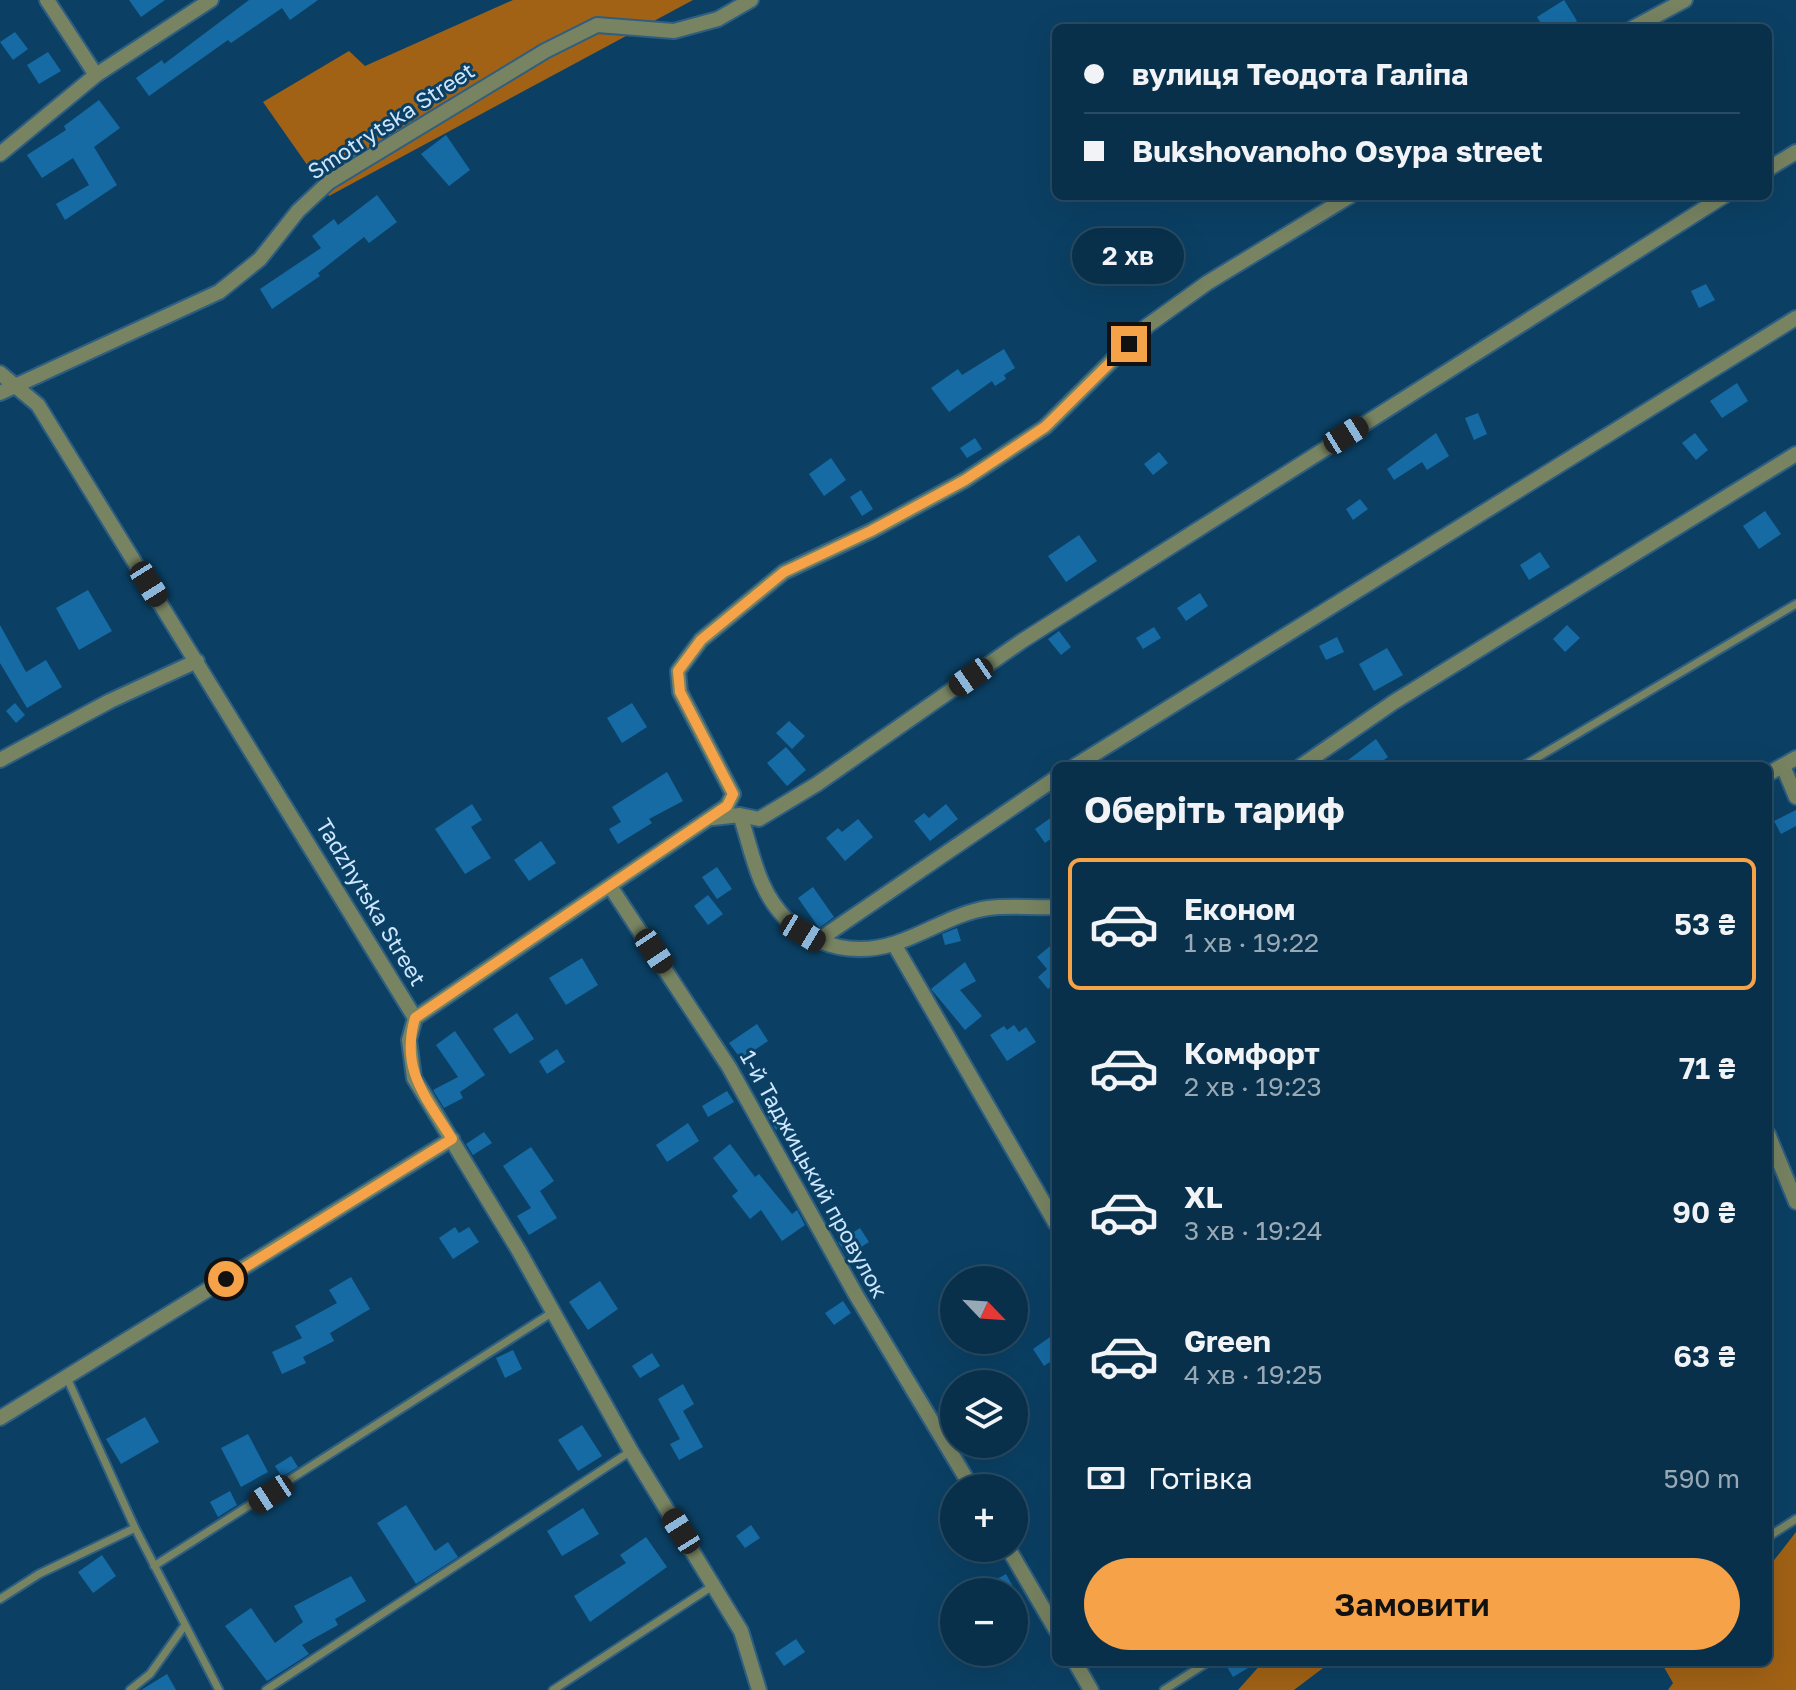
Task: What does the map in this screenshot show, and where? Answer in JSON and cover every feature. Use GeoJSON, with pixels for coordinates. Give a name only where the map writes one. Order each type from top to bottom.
{"type":"FeatureCollection","features":[{"type":"Feature","properties":{"kind":"street"},"geometry":{"type":"LineString","coordinates":[[47,0],[96,75]]}},
{"type":"Feature","properties":{"kind":"street"},"geometry":{"type":"LineString","coordinates":[[0,154],[96,75],[211,0]]}},
{"type":"Feature","properties":{"kind":"street","name":"Smotrytska Street"},"geometry":{"type":"LineString","coordinates":[[0,393],[219,292],[260,259],[298,211],[329,182],[545,51],[597,25],[674,31],[718,19],[751,0]]}},
{"type":"Feature","properties":{"kind":"street"},"geometry":{"type":"LineString","coordinates":[[1640,24],[1685,0]]}},
{"type":"Feature","properties":{"kind":"street"},"geometry":{"type":"LineString","coordinates":[[1772,167],[1796,152]]}},
{"type":"Feature","properties":{"kind":"street"},"geometry":{"type":"LineString","coordinates":[[415,1018],[727,806],[733,794],[680,692],[678,671],[701,640],[784,572],[871,531],[965,480],[1045,427],[1147,326],[1207,283],[1343,200]]}},
{"type":"Feature","properties":{"kind":"street"},"geometry":{"type":"LineString","coordinates":[[712,818],[740,815],[759,819],[817,784],[1022,641],[1718,200]]}},
{"type":"Feature","properties":{"kind":"street"},"geometry":{"type":"LineString","coordinates":[[1081,762],[1796,318]]}},
{"type":"Feature","properties":{"kind":"street","name":"Tadzhytska Street"},"geometry":{"type":"LineString","coordinates":[[0,373],[38,405],[415,1018],[409,1040],[414,1078],[553,1312],[631,1451],[741,1631],[759,1690]]}},
{"type":"Feature","properties":{"kind":"street"},"geometry":{"type":"LineString","coordinates":[[1307,762],[1394,702],[1796,454]]}},
{"type":"Feature","properties":{"kind":"street"},"geometry":{"type":"LineString","coordinates":[[0,760],[110,701],[197,661]]}},
{"type":"Feature","properties":{"kind":"street"},"geometry":{"type":"LineString","coordinates":[[1789,762],[1796,797]]}},
{"type":"Feature","properties":{"kind":"street"},"geometry":{"type":"LineString","coordinates":[[817,941],[1052,781]]}},
{"type":"Feature","properties":{"kind":"street"},"geometry":{"type":"LineString","coordinates":[[740,815],[763,886],[789,925],[830,947],[859,949],[894,944],[949,920],[988,908],[1052,907]]}},
{"type":"Feature","properties":{"kind":"street","name":"1-й Таджицький провулок"},"geometry":{"type":"LineString","coordinates":[[610,886],[729,1067],[856,1295],[964,1474]]}},
{"type":"Feature","properties":{"kind":"street"},"geometry":{"type":"LineString","coordinates":[[894,944],[1052,1217]]}},
{"type":"Feature","properties":{"kind":"street"},"geometry":{"type":"LineString","coordinates":[[0,1418],[452,1139]]}},
{"type":"Feature","properties":{"kind":"street"},"geometry":{"type":"LineString","coordinates":[[1772,1144],[1796,1202]]}},
{"type":"Feature","properties":{"kind":"street"},"geometry":{"type":"LineString","coordinates":[[1016,1562],[1052,1623]]}},
{"type":"Feature","properties":{"kind":"street"},"geometry":{"type":"LineString","coordinates":[[1077,1666],[1091,1690]]}},
{"type":"Feature","properties":{"kind":"lane"},"geometry":{"type":"LineString","coordinates":[[1530,762],[1796,604]]}},
{"type":"Feature","properties":{"kind":"lane"},"geometry":{"type":"LineString","coordinates":[[154,1566],[553,1312]]}},
{"type":"Feature","properties":{"kind":"lane"},"geometry":{"type":"LineString","coordinates":[[67,1378],[135,1528],[219,1690]]}},
{"type":"Feature","properties":{"kind":"lane"},"geometry":{"type":"LineString","coordinates":[[266,1690],[631,1451]]}},
{"type":"Feature","properties":{"kind":"lane"},"geometry":{"type":"LineString","coordinates":[[1772,1534],[1796,1519]]}},
{"type":"Feature","properties":{"kind":"lane"},"geometry":{"type":"LineString","coordinates":[[0,1599],[39,1574],[135,1528]]}},
{"type":"Feature","properties":{"kind":"lane"},"geometry":{"type":"LineString","coordinates":[[553,1690],[714,1585]]}},
{"type":"Feature","properties":{"kind":"lane"},"geometry":{"type":"LineString","coordinates":[[130,1690],[150,1674],[185,1625]]}},
{"type":"Feature","properties":{"kind":"lane"},"geometry":{"type":"LineString","coordinates":[[1164,1690],[1202,1666]]}},
{"type":"Feature","properties":{"kind":"shaded area"},"geometry":{"type":"Polygon","coordinates":[[[513,0],[693,0],[329,196],[263,102],[349,51],[365,66],[513,0]]]}},
{"type":"Feature","properties":{"kind":"shaded area"},"geometry":{"type":"Polygon","coordinates":[[[1796,1532],[1796,1690],[1668,1690],[1673,1683],[1663,1666],[1772,1666],[1772,1563],[1796,1532]]]}},
{"type":"Feature","properties":{"kind":"shaded area"},"geometry":{"type":"Polygon","coordinates":[[[1259,1666],[1326,1666],[1294,1690],[1238,1690],[1259,1666]]]}},
{"type":"Feature","properties":{"kind":"building"},"geometry":{"type":"Polygon","coordinates":[[[129,0],[165,0],[141,17],[129,0]]]}},
{"type":"Feature","properties":{"kind":"building"},"geometry":{"type":"Polygon","coordinates":[[[249,0],[318,0],[290,20],[282,8],[231,43],[228,40],[149,96],[136,78],[162,60],[164,64],[249,0]]]}},
{"type":"Feature","properties":{"kind":"building"},"geometry":{"type":"Polygon","coordinates":[[[1564,0],[1577,21],[1573,24],[1541,24],[1537,17],[1564,0]]]}},
{"type":"Feature","properties":{"kind":"building"},"geometry":{"type":"Polygon","coordinates":[[[15,32],[28,49],[13,60],[0,42],[15,32]]]}},
{"type":"Feature","properties":{"kind":"building"},"geometry":{"type":"Polygon","coordinates":[[[48,52],[61,71],[39,84],[27,65],[48,52]]]}},
{"type":"Feature","properties":{"kind":"building"},"geometry":{"type":"Polygon","coordinates":[[[99,100],[120,128],[94,147],[117,185],[65,220],[56,204],[89,185],[73,158],[42,178],[27,155],[66,130],[64,126],[99,100]]]}},
{"type":"Feature","properties":{"kind":"building"},"geometry":{"type":"Polygon","coordinates":[[[446,135],[470,170],[449,186],[421,154],[446,135]]]}},
{"type":"Feature","properties":{"kind":"building"},"geometry":{"type":"Polygon","coordinates":[[[377,195],[397,222],[369,243],[364,237],[318,273],[320,276],[272,309],[260,289],[321,248],[312,236],[334,219],[338,225],[377,195]]]}},
{"type":"Feature","properties":{"kind":"building"},"geometry":{"type":"Polygon","coordinates":[[[1706,284],[1715,300],[1699,308],[1691,291],[1706,284]]]}},
{"type":"Feature","properties":{"kind":"building"},"geometry":{"type":"Polygon","coordinates":[[[1004,349],[1015,368],[1004,375],[1006,379],[995,386],[992,381],[949,412],[931,388],[958,369],[962,375],[1004,349]]]}},
{"type":"Feature","properties":{"kind":"building"},"geometry":{"type":"Polygon","coordinates":[[[1737,383],[1748,401],[1722,418],[1710,401],[1737,383]]]}},
{"type":"Feature","properties":{"kind":"building"},"geometry":{"type":"Polygon","coordinates":[[[1478,413],[1487,434],[1474,440],[1465,418],[1478,413]]]}},
{"type":"Feature","properties":{"kind":"building"},"geometry":{"type":"Polygon","coordinates":[[[1436,433],[1449,456],[1427,470],[1422,462],[1394,480],[1387,469],[1436,433]]]}},
{"type":"Feature","properties":{"kind":"building"},"geometry":{"type":"Polygon","coordinates":[[[1695,433],[1708,450],[1696,460],[1682,443],[1695,433]]]}},
{"type":"Feature","properties":{"kind":"building"},"geometry":{"type":"Polygon","coordinates":[[[975,438],[982,449],[967,458],[960,448],[975,438]]]}},
{"type":"Feature","properties":{"kind":"building"},"geometry":{"type":"Polygon","coordinates":[[[1159,452],[1168,463],[1153,475],[1144,464],[1159,452]]]}},
{"type":"Feature","properties":{"kind":"building"},"geometry":{"type":"Polygon","coordinates":[[[831,458],[846,480],[824,496],[809,474],[831,458]]]}},
{"type":"Feature","properties":{"kind":"building"},"geometry":{"type":"Polygon","coordinates":[[[861,490],[873,509],[862,516],[850,497],[861,490]]]}},
{"type":"Feature","properties":{"kind":"building"},"geometry":{"type":"Polygon","coordinates":[[[1360,499],[1368,509],[1353,520],[1346,509],[1360,499]]]}},
{"type":"Feature","properties":{"kind":"building"},"geometry":{"type":"Polygon","coordinates":[[[1765,511],[1781,534],[1759,549],[1743,526],[1765,511]]]}},
{"type":"Feature","properties":{"kind":"building"},"geometry":{"type":"Polygon","coordinates":[[[1079,535],[1097,561],[1066,582],[1048,556],[1079,535]]]}},
{"type":"Feature","properties":{"kind":"building"},"geometry":{"type":"Polygon","coordinates":[[[1540,552],[1550,567],[1529,580],[1520,565],[1540,552]]]}},
{"type":"Feature","properties":{"kind":"building"},"geometry":{"type":"Polygon","coordinates":[[[88,590],[112,631],[79,650],[56,608],[88,590]]]}},
{"type":"Feature","properties":{"kind":"building"},"geometry":{"type":"Polygon","coordinates":[[[1200,593],[1208,606],[1186,621],[1177,608],[1200,593]]]}},
{"type":"Feature","properties":{"kind":"building"},"geometry":{"type":"Polygon","coordinates":[[[0,625],[26,672],[46,660],[62,687],[27,708],[0,663],[0,625]]]}},
{"type":"Feature","properties":{"kind":"building"},"geometry":{"type":"Polygon","coordinates":[[[1567,625],[1580,638],[1565,652],[1553,639],[1567,625]]]}},
{"type":"Feature","properties":{"kind":"building"},"geometry":{"type":"Polygon","coordinates":[[[1154,627],[1161,638],[1143,649],[1136,638],[1154,627]]]}},
{"type":"Feature","properties":{"kind":"building"},"geometry":{"type":"Polygon","coordinates":[[[1059,631],[1071,647],[1061,655],[1048,639],[1059,631]]]}},
{"type":"Feature","properties":{"kind":"building"},"geometry":{"type":"Polygon","coordinates":[[[1337,637],[1344,652],[1326,660],[1319,646],[1337,637]]]}},
{"type":"Feature","properties":{"kind":"building"},"geometry":{"type":"Polygon","coordinates":[[[1387,648],[1403,675],[1374,691],[1359,664],[1387,648]]]}},
{"type":"Feature","properties":{"kind":"building"},"geometry":{"type":"Polygon","coordinates":[[[15,703],[25,715],[16,723],[6,711],[15,703]]]}},
{"type":"Feature","properties":{"kind":"building"},"geometry":{"type":"Polygon","coordinates":[[[632,703],[647,727],[622,743],[607,718],[632,703]]]}},
{"type":"Feature","properties":{"kind":"building"},"geometry":{"type":"Polygon","coordinates":[[[789,721],[805,736],[792,749],[776,733],[789,721]]]}},
{"type":"Feature","properties":{"kind":"building"},"geometry":{"type":"Polygon","coordinates":[[[1376,739],[1388,757],[1381,762],[1345,762],[1376,739]]]}},
{"type":"Feature","properties":{"kind":"building"},"geometry":{"type":"Polygon","coordinates":[[[786,747],[806,770],[787,786],[767,763],[786,747]]]}},
{"type":"Feature","properties":{"kind":"building"},"geometry":{"type":"Polygon","coordinates":[[[667,772],[683,801],[649,819],[652,823],[618,844],[609,829],[621,822],[612,807],[667,772]]]}},
{"type":"Feature","properties":{"kind":"building"},"geometry":{"type":"Polygon","coordinates":[[[472,804],[482,820],[471,827],[491,858],[465,874],[435,829],[472,804]]]}},
{"type":"Feature","properties":{"kind":"building"},"geometry":{"type":"Polygon","coordinates":[[[946,804],[958,819],[930,841],[914,821],[924,813],[929,818],[946,804]]]}},
{"type":"Feature","properties":{"kind":"building"},"geometry":{"type":"Polygon","coordinates":[[[1796,810],[1796,826],[1781,834],[1774,821],[1796,810]]]}},
{"type":"Feature","properties":{"kind":"building"},"geometry":{"type":"Polygon","coordinates":[[[1052,817],[1052,838],[1045,843],[1035,829],[1052,817]]]}},
{"type":"Feature","properties":{"kind":"building"},"geometry":{"type":"Polygon","coordinates":[[[858,819],[873,837],[845,861],[826,838],[838,828],[842,832],[858,819]]]}},
{"type":"Feature","properties":{"kind":"building"},"geometry":{"type":"Polygon","coordinates":[[[541,841],[556,863],[529,881],[514,860],[541,841]]]}},
{"type":"Feature","properties":{"kind":"building"},"geometry":{"type":"Polygon","coordinates":[[[717,867],[732,889],[717,899],[702,877],[717,867]]]}},
{"type":"Feature","properties":{"kind":"building"},"geometry":{"type":"Polygon","coordinates":[[[813,887],[834,917],[819,928],[798,898],[813,887]]]}},
{"type":"Feature","properties":{"kind":"building"},"geometry":{"type":"Polygon","coordinates":[[[708,895],[723,914],[708,925],[694,906],[708,895]]]}},
{"type":"Feature","properties":{"kind":"building"},"geometry":{"type":"Polygon","coordinates":[[[957,928],[961,941],[945,945],[942,934],[957,928]]]}},
{"type":"Feature","properties":{"kind":"building"},"geometry":{"type":"Polygon","coordinates":[[[1052,944],[1052,986],[1048,989],[1038,977],[1047,969],[1037,957],[1052,944]]]}},
{"type":"Feature","properties":{"kind":"building"},"geometry":{"type":"Polygon","coordinates":[[[582,958],[598,985],[566,1005],[549,978],[582,958]]]}},
{"type":"Feature","properties":{"kind":"building"},"geometry":{"type":"Polygon","coordinates":[[[965,962],[976,981],[960,990],[982,1016],[965,1030],[931,989],[965,962]]]}},
{"type":"Feature","properties":{"kind":"building"},"geometry":{"type":"Polygon","coordinates":[[[517,1013],[534,1039],[510,1054],[493,1029],[517,1013]]]}},
{"type":"Feature","properties":{"kind":"building"},"geometry":{"type":"Polygon","coordinates":[[[757,1024],[768,1041],[741,1059],[729,1043],[757,1024]]]}},
{"type":"Feature","properties":{"kind":"building"},"geometry":{"type":"Polygon","coordinates":[[[1014,1025],[1019,1032],[1026,1027],[1036,1042],[1007,1061],[990,1035],[1004,1026],[1007,1030],[1014,1025]]]}},
{"type":"Feature","properties":{"kind":"building"},"geometry":{"type":"Polygon","coordinates":[[[455,1031],[485,1075],[460,1092],[463,1098],[444,1108],[433,1090],[458,1077],[436,1045],[455,1031]]]}},
{"type":"Feature","properties":{"kind":"building"},"geometry":{"type":"Polygon","coordinates":[[[557,1049],[565,1062],[547,1074],[539,1061],[557,1049]]]}},
{"type":"Feature","properties":{"kind":"building"},"geometry":{"type":"Polygon","coordinates":[[[727,1091],[734,1102],[708,1117],[702,1106],[727,1091]]]}},
{"type":"Feature","properties":{"kind":"building"},"geometry":{"type":"Polygon","coordinates":[[[779,1105],[790,1121],[776,1130],[766,1113],[779,1105]]]}},
{"type":"Feature","properties":{"kind":"building"},"geometry":{"type":"Polygon","coordinates":[[[688,1123],[699,1141],[667,1162],[656,1145],[688,1123]]]}},
{"type":"Feature","properties":{"kind":"building"},"geometry":{"type":"Polygon","coordinates":[[[484,1132],[492,1143],[473,1155],[466,1144],[484,1132]]]}},
{"type":"Feature","properties":{"kind":"building"},"geometry":{"type":"Polygon","coordinates":[[[730,1144],[755,1177],[759,1174],[792,1214],[797,1210],[805,1225],[782,1241],[761,1210],[750,1219],[732,1196],[738,1191],[713,1158],[730,1144]]]}},
{"type":"Feature","properties":{"kind":"building"},"geometry":{"type":"Polygon","coordinates":[[[531,1147],[554,1181],[540,1191],[557,1218],[529,1235],[517,1216],[531,1208],[503,1166],[531,1147]]]}},
{"type":"Feature","properties":{"kind":"building"},"geometry":{"type":"Polygon","coordinates":[[[455,1227],[459,1233],[469,1227],[479,1242],[453,1259],[439,1238],[455,1227]]]}},
{"type":"Feature","properties":{"kind":"building"},"geometry":{"type":"Polygon","coordinates":[[[860,1228],[869,1242],[847,1256],[838,1242],[860,1228]]]}},
{"type":"Feature","properties":{"kind":"building"},"geometry":{"type":"Polygon","coordinates":[[[351,1277],[370,1309],[330,1333],[334,1341],[303,1357],[306,1363],[282,1374],[272,1352],[302,1338],[295,1326],[337,1303],[329,1290],[351,1277]]]}},
{"type":"Feature","properties":{"kind":"building"},"geometry":{"type":"Polygon","coordinates":[[[600,1281],[618,1309],[588,1330],[569,1302],[600,1281]]]}},
{"type":"Feature","properties":{"kind":"building"},"geometry":{"type":"Polygon","coordinates":[[[843,1301],[851,1313],[834,1325],[825,1313],[843,1301]]]}},
{"type":"Feature","properties":{"kind":"building"},"geometry":{"type":"Polygon","coordinates":[[[1050,1337],[1052,1361],[1044,1366],[1033,1349],[1050,1337]]]}},
{"type":"Feature","properties":{"kind":"building"},"geometry":{"type":"Polygon","coordinates":[[[513,1350],[522,1369],[505,1378],[496,1358],[513,1350]]]}},
{"type":"Feature","properties":{"kind":"building"},"geometry":{"type":"Polygon","coordinates":[[[652,1353],[660,1366],[640,1378],[632,1366],[652,1353]]]}},
{"type":"Feature","properties":{"kind":"building"},"geometry":{"type":"Polygon","coordinates":[[[683,1384],[694,1404],[683,1411],[703,1447],[679,1460],[670,1444],[680,1439],[658,1399],[683,1384]]]}},
{"type":"Feature","properties":{"kind":"building"},"geometry":{"type":"Polygon","coordinates":[[[145,1417],[159,1442],[121,1464],[106,1439],[145,1417]]]}},
{"type":"Feature","properties":{"kind":"building"},"geometry":{"type":"Polygon","coordinates":[[[582,1425],[602,1456],[578,1471],[558,1440],[582,1425]]]}},
{"type":"Feature","properties":{"kind":"building"},"geometry":{"type":"Polygon","coordinates":[[[248,1434],[268,1472],[241,1487],[221,1448],[248,1434]]]}},
{"type":"Feature","properties":{"kind":"building"},"geometry":{"type":"Polygon","coordinates":[[[291,1456],[298,1467],[282,1477],[275,1466],[291,1456]]]}},
{"type":"Feature","properties":{"kind":"building"},"geometry":{"type":"Polygon","coordinates":[[[230,1491],[237,1505],[218,1517],[210,1502],[230,1491]]]}},
{"type":"Feature","properties":{"kind":"building"},"geometry":{"type":"Polygon","coordinates":[[[406,1505],[435,1551],[448,1542],[458,1557],[416,1584],[377,1523],[406,1505]]]}},
{"type":"Feature","properties":{"kind":"building"},"geometry":{"type":"Polygon","coordinates":[[[583,1508],[599,1534],[562,1556],[547,1531],[583,1508]]]}},
{"type":"Feature","properties":{"kind":"building"},"geometry":{"type":"Polygon","coordinates":[[[751,1525],[760,1538],[745,1548],[736,1536],[751,1525]]]}},
{"type":"Feature","properties":{"kind":"building"},"geometry":{"type":"Polygon","coordinates":[[[646,1537],[667,1567],[590,1622],[574,1596],[626,1563],[620,1555],[646,1537]]]}},
{"type":"Feature","properties":{"kind":"building"},"geometry":{"type":"Polygon","coordinates":[[[102,1555],[116,1576],[93,1593],[78,1572],[102,1555]]]}},
{"type":"Feature","properties":{"kind":"building"},"geometry":{"type":"Polygon","coordinates":[[[351,1576],[366,1601],[335,1619],[338,1625],[302,1645],[309,1654],[267,1681],[225,1626],[251,1608],[275,1643],[303,1622],[294,1606],[351,1576]]]}},
{"type":"Feature","properties":{"kind":"building"},"geometry":{"type":"Polygon","coordinates":[[[796,1639],[805,1652],[784,1666],[775,1653],[796,1639]]]}},
{"type":"Feature","properties":{"kind":"building"},"geometry":{"type":"Polygon","coordinates":[[[1226,1666],[1251,1666],[1233,1677],[1226,1666]]]}},
{"type":"Feature","properties":{"kind":"building"},"geometry":{"type":"Polygon","coordinates":[[[167,1674],[176,1690],[141,1690],[167,1674]]]}},
{"type":"Feature","properties":{"kind":"route"},"geometry":{"type":"LineString","coordinates":[[226,1279],[452,1139],[414,1078],[409,1040],[415,1018],[727,806],[733,794],[680,692],[678,671],[701,640],[784,572],[871,531],[965,480],[1045,427],[1129,344]]}}]}
